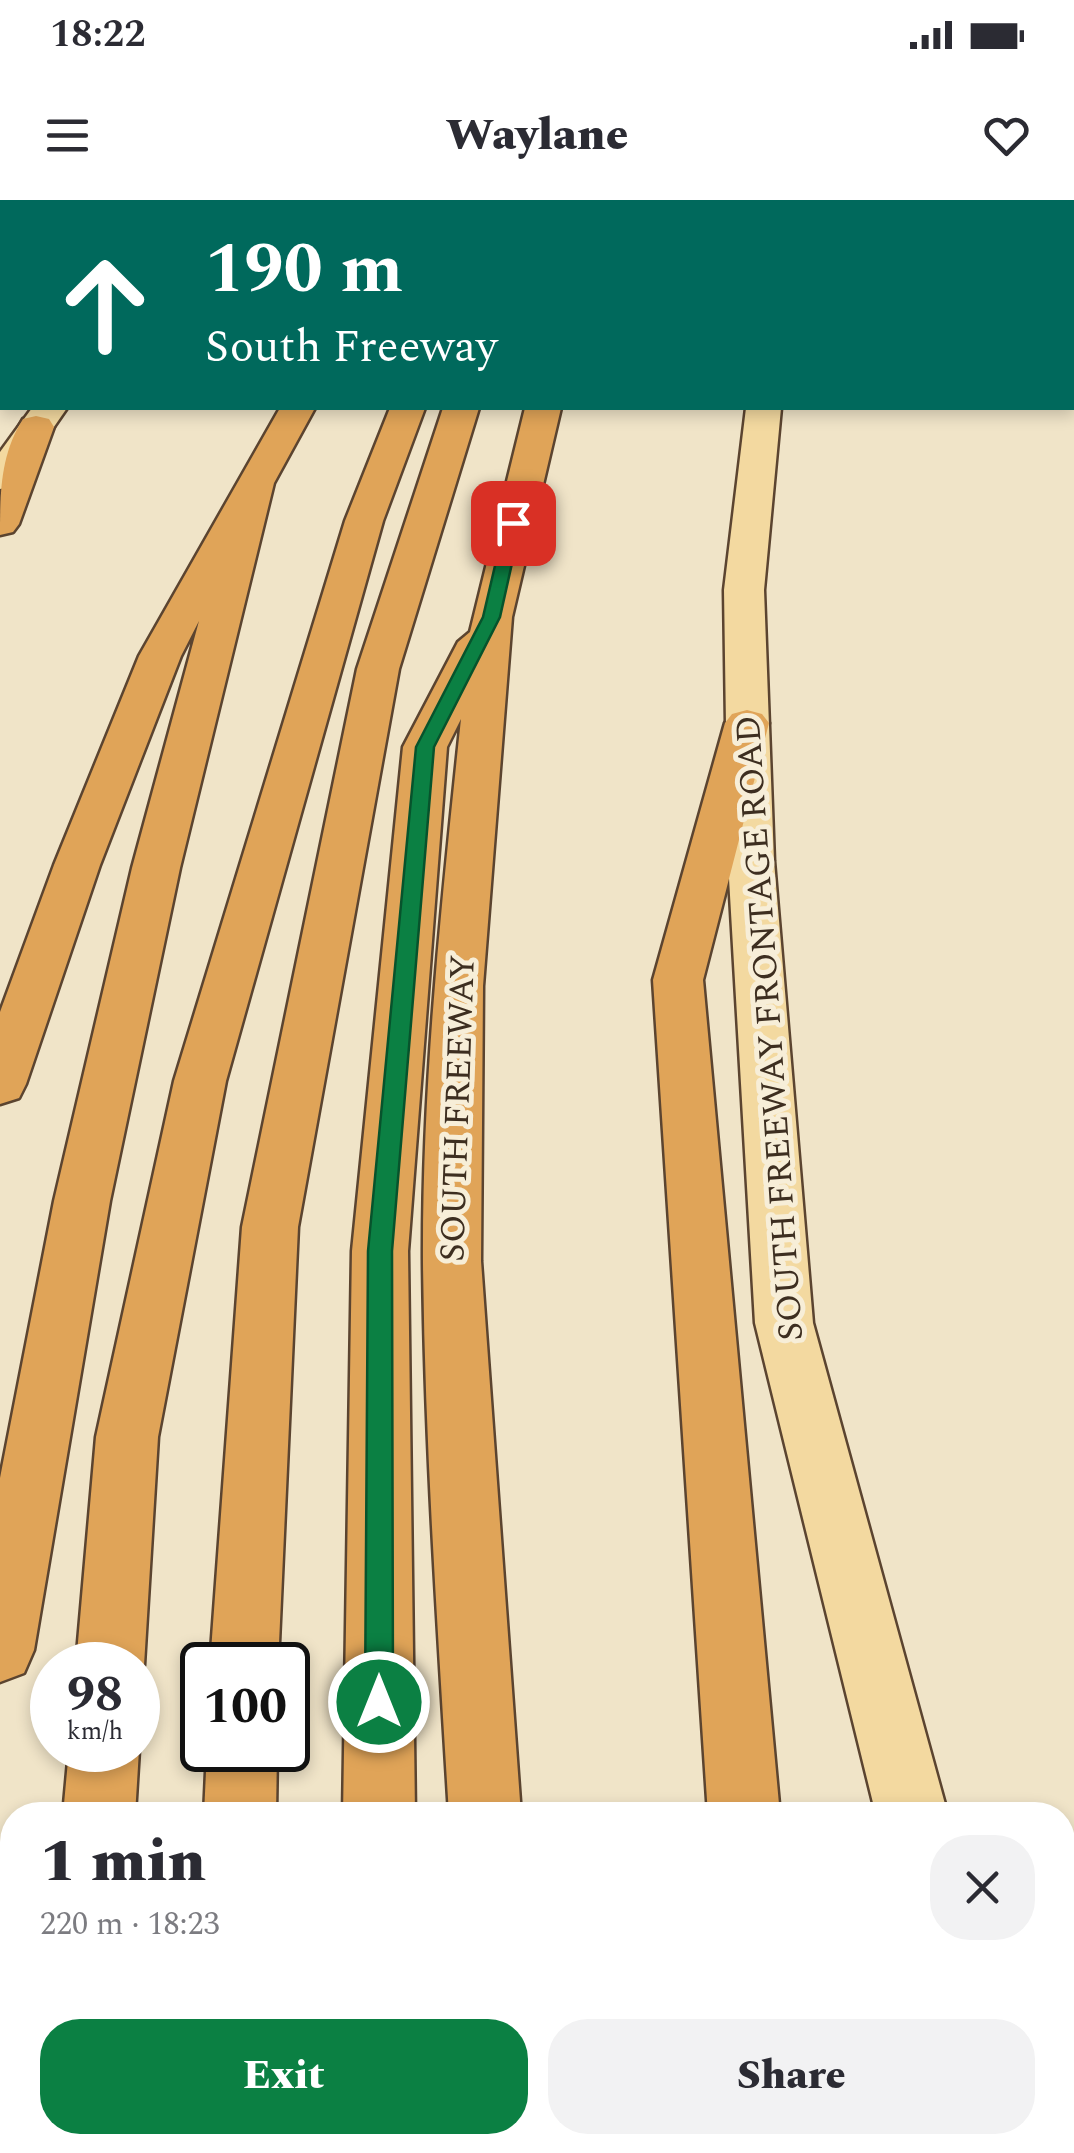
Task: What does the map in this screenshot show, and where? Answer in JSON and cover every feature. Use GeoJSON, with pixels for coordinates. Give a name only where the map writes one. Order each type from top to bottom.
{"type":"FeatureCollection","features":[{"type":"Feature","properties":{"kind":"highway"},"geometry":{"type":"LineString","coordinates":[[0,1084],[76,865],[160,656],[297,410]]}},
{"type":"Feature","properties":{"kind":"highway","name":"SOUTH FREEWAY"},"geometry":{"type":"LineString","coordinates":[[485,1802],[470,1625],[452,1261],[458,986],[492,617],[543,410]]}},
{"type":"Feature","properties":{"kind":"highway"},"geometry":{"type":"LineString","coordinates":[[0,524],[43,418]]}},
{"type":"Feature","properties":{"kind":"highway"},"geometry":{"type":"LineString","coordinates":[[245,1642],[270,1227],[378,669],[456,422]]}},
{"type":"Feature","properties":{"kind":"highway"},"geometry":{"type":"LineString","coordinates":[[112,1642],[127,1438],[200,1081],[364,521],[398,429]]}},
{"type":"Feature","properties":{"kind":"highway"},"geometry":{"type":"LineString","coordinates":[[0,1650],[86,1183],[156,868],[266,466]]}},
{"type":"Feature","properties":{"kind":"highway"},"geometry":{"type":"LineString","coordinates":[[379,1802],[380,1251],[425,747],[492,617]]}},
{"type":"Feature","properties":{"kind":"highway"},"geometry":{"type":"LineString","coordinates":[[743,1802],[678,980],[748,722]]}},
{"type":"Feature","properties":{"kind":"highway"},"geometry":{"type":"LineString","coordinates":[[100,1802],[102,1772]]}},
{"type":"Feature","properties":{"kind":"highway"},"geometry":{"type":"LineString","coordinates":[[240,1802],[241,1772]]}},
{"type":"Feature","properties":{"kind":"main road"},"geometry":{"type":"LineString","coordinates":[[0,478],[43,418],[75,410]]}},
{"type":"Feature","properties":{"kind":"main road","name":"SOUTH FREEWAY FRONTAGE ROAD"},"geometry":{"type":"LineString","coordinates":[[761,410],[744,590],[751,861],[784,1323],[909,1802]]}},
{"type":"Feature","properties":{"kind":"route"},"geometry":{"type":"LineString","coordinates":[[379,1702],[380,1251],[425,747],[492,617],[513,523]]}}]}
